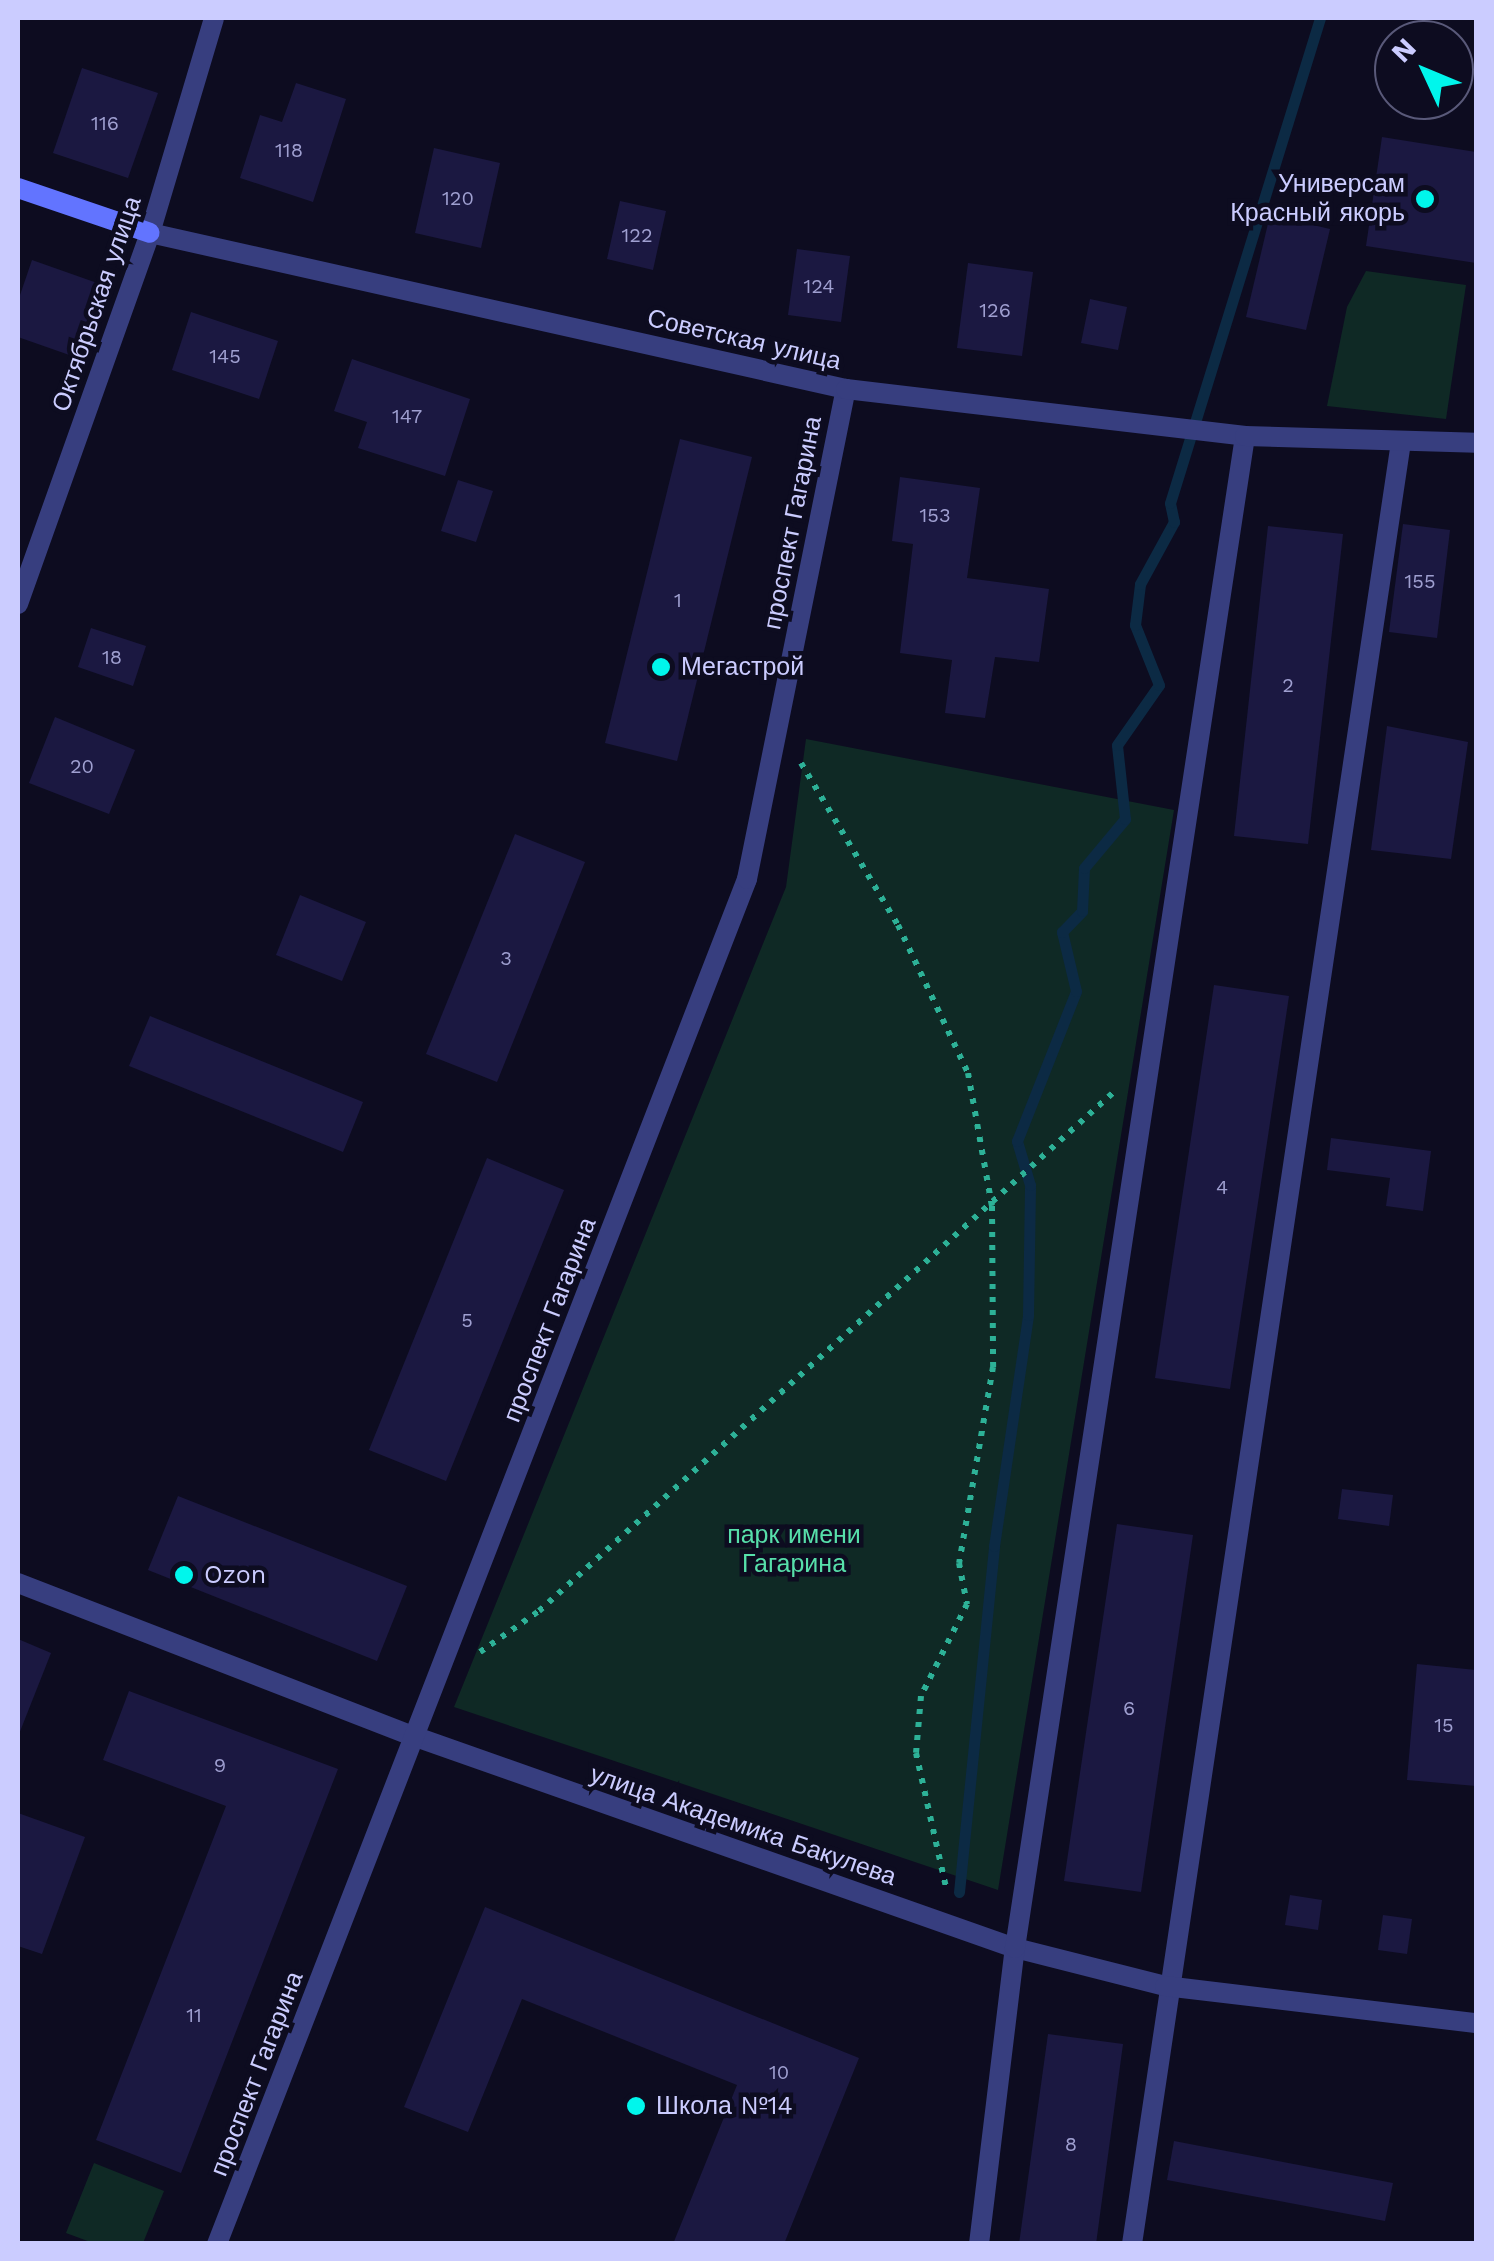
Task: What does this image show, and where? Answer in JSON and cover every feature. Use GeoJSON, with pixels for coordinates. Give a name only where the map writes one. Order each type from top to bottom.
{"type":"FeatureCollection","features":[{"type":"Feature","properties":{"kind":"main road","name":"Советская улица"},"geometry":{"type":"LineString","coordinates":[[18,188],[150,233]]}},
{"type":"Feature","properties":{"kind":"street","name":"Октябрьская улица"},"geometry":{"type":"LineString","coordinates":[[18,604],[150,233],[214,18]]}},
{"type":"Feature","properties":{"kind":"street","name":"Советская улица"},"geometry":{"type":"LineString","coordinates":[[150,233],[846,388],[1245,436],[1476,443]]}},
{"type":"Feature","properties":{"kind":"street","name":"проспект Гагарина"},"geometry":{"type":"LineString","coordinates":[[217,2244],[747,879],[846,388]]}},
{"type":"Feature","properties":{"kind":"street"},"geometry":{"type":"LineString","coordinates":[[979,2244],[1014,1948],[1245,436]]}},
{"type":"Feature","properties":{"kind":"street"},"geometry":{"type":"LineString","coordinates":[[1132,2244],[1164,1986],[1400,443]]}},
{"type":"Feature","properties":{"kind":"street","name":"улица Академика Бакулева"},"geometry":{"type":"LineString","coordinates":[[18,1583],[416,1737],[1014,1948],[1164,1986],[1476,2023]]}},
{"type":"Feature","properties":{"kind":"path"},"geometry":{"type":"LineString","coordinates":[[778,724],[898,926],[968,1072],[992,1206],[993,1367],[959,1563],[967,1604],[921,1696],[916,1752],[956,1927]]}},
{"type":"Feature","properties":{"kind":"path"},"geometry":{"type":"LineString","coordinates":[[438,1681],[539,1611],[1150,1061]]}},
{"type":"Feature","properties":{"kind":"green space"},"geometry":{"type":"Polygon","coordinates":[[[1366,271],[1466,285],[1446,419],[1327,406],[1347,307],[1366,271]]]}},
{"type":"Feature","properties":{"kind":"green space","name":"парк имени Гагарина"},"geometry":{"type":"Polygon","coordinates":[[[806,739],[1174,810],[998,1890],[454,1707],[786,887],[806,739]]]}},
{"type":"Feature","properties":{"kind":"green space"},"geometry":{"type":"Polygon","coordinates":[[[94,2163],[164,2191],[143,2243],[93,2243],[66,2233],[94,2163]]]}},
{"type":"Feature","properties":{"kind":"building"},"geometry":{"type":"Polygon","coordinates":[[[82,68],[158,93],[128,178],[53,153],[82,68]]]}},
{"type":"Feature","properties":{"kind":"building"},"geometry":{"type":"Polygon","coordinates":[[[296,83],[346,99],[313,202],[240,178],[260,115],[282,122],[296,83]]]}},
{"type":"Feature","properties":{"kind":"building","name":"Универсам Красный якорь"},"geometry":{"type":"Polygon","coordinates":[[[1382,137],[1476,152],[1476,263],[1366,246],[1382,137]]]}},
{"type":"Feature","properties":{"kind":"building"},"geometry":{"type":"Polygon","coordinates":[[[434,148],[500,163],[481,248],[415,233],[434,148]]]}},
{"type":"Feature","properties":{"kind":"building"},"geometry":{"type":"Polygon","coordinates":[[[620,201],[666,211],[653,270],[607,259],[620,201]]]}},
{"type":"Feature","properties":{"kind":"building"},"geometry":{"type":"Polygon","coordinates":[[[1270,215],[1330,229],[1306,330],[1246,317],[1270,215]]]}},
{"type":"Feature","properties":{"kind":"building"},"geometry":{"type":"Polygon","coordinates":[[[797,249],[850,256],[841,322],[788,315],[797,249]]]}},
{"type":"Feature","properties":{"kind":"building"},"geometry":{"type":"Polygon","coordinates":[[[32,260],[100,284],[75,357],[18,337],[18,301],[32,260]]]}},
{"type":"Feature","properties":{"kind":"building"},"geometry":{"type":"Polygon","coordinates":[[[968,263],[1033,272],[1022,356],[957,348],[968,263]]]}},
{"type":"Feature","properties":{"kind":"building"},"geometry":{"type":"Polygon","coordinates":[[[1090,299],[1127,307],[1118,350],[1081,343],[1090,299]]]}},
{"type":"Feature","properties":{"kind":"building"},"geometry":{"type":"Polygon","coordinates":[[[191,312],[278,341],[259,399],[172,370],[191,312]]]}},
{"type":"Feature","properties":{"kind":"building"},"geometry":{"type":"Polygon","coordinates":[[[352,359],[470,399],[445,476],[358,448],[367,422],[334,411],[352,359]]]}},
{"type":"Feature","properties":{"kind":"building"},"geometry":{"type":"Polygon","coordinates":[[[680,439],[752,457],[677,761],[605,743],[680,439]]]}},
{"type":"Feature","properties":{"kind":"building"},"geometry":{"type":"Polygon","coordinates":[[[900,477],[980,488],[967,578],[1049,589],[1039,662],[995,657],[985,718],[945,713],[952,660],[900,653],[913,544],[892,541],[900,477]]]}},
{"type":"Feature","properties":{"kind":"building"},"geometry":{"type":"Polygon","coordinates":[[[458,480],[493,491],[476,542],[441,531],[458,480]]]}},
{"type":"Feature","properties":{"kind":"building"},"geometry":{"type":"Polygon","coordinates":[[[1403,524],[1450,530],[1437,638],[1389,632],[1403,524]]]}},
{"type":"Feature","properties":{"kind":"building"},"geometry":{"type":"Polygon","coordinates":[[[1268,526],[1343,534],[1308,844],[1234,836],[1268,526]]]}},
{"type":"Feature","properties":{"kind":"building"},"geometry":{"type":"Polygon","coordinates":[[[91,628],[146,646],[133,686],[78,667],[91,628]]]}},
{"type":"Feature","properties":{"kind":"building"},"geometry":{"type":"Polygon","coordinates":[[[55,717],[135,750],[109,814],[29,783],[55,717]]]}},
{"type":"Feature","properties":{"kind":"building"},"geometry":{"type":"Polygon","coordinates":[[[1387,726],[1468,742],[1451,859],[1371,850],[1387,726]]]}},
{"type":"Feature","properties":{"kind":"building"},"geometry":{"type":"Polygon","coordinates":[[[515,834],[585,862],[497,1082],[426,1054],[515,834]]]}},
{"type":"Feature","properties":{"kind":"building"},"geometry":{"type":"Polygon","coordinates":[[[300,895],[366,922],[342,981],[276,955],[300,895]]]}},
{"type":"Feature","properties":{"kind":"building"},"geometry":{"type":"Polygon","coordinates":[[[1214,985],[1289,996],[1230,1389],[1155,1378],[1214,985]]]}},
{"type":"Feature","properties":{"kind":"building"},"geometry":{"type":"Polygon","coordinates":[[[150,1016],[363,1102],[343,1152],[129,1066],[150,1016]]]}},
{"type":"Feature","properties":{"kind":"building"},"geometry":{"type":"Polygon","coordinates":[[[1331,1138],[1431,1151],[1423,1211],[1386,1206],[1390,1178],[1327,1170],[1331,1138]]]}},
{"type":"Feature","properties":{"kind":"building"},"geometry":{"type":"Polygon","coordinates":[[[487,1158],[564,1190],[446,1481],[369,1450],[487,1158]]]}},
{"type":"Feature","properties":{"kind":"building"},"geometry":{"type":"Polygon","coordinates":[[[1342,1489],[1393,1495],[1389,1526],[1338,1519],[1342,1489]]]}},
{"type":"Feature","properties":{"kind":"building"},"geometry":{"type":"Polygon","coordinates":[[[178,1496],[407,1586],[377,1661],[148,1570],[178,1496]]]}},
{"type":"Feature","properties":{"kind":"building"},"geometry":{"type":"Polygon","coordinates":[[[1117,1524],[1193,1535],[1141,1892],[1064,1881],[1117,1524]]]}},
{"type":"Feature","properties":{"kind":"building"},"geometry":{"type":"Polygon","coordinates":[[[18,1639],[51,1653],[19,1734],[18,1733],[18,1639]]]}},
{"type":"Feature","properties":{"kind":"building"},"geometry":{"type":"Polygon","coordinates":[[[1417,1664],[1476,1670],[1476,1786],[1407,1780],[1417,1664]]]}},
{"type":"Feature","properties":{"kind":"building"},"geometry":{"type":"Polygon","coordinates":[[[129,1691],[338,1769],[181,2173],[96,2140],[226,1806],[103,1760],[129,1691]]]}},
{"type":"Feature","properties":{"kind":"building"},"geometry":{"type":"Polygon","coordinates":[[[18,1813],[85,1837],[42,1954],[18,1946],[18,1813]]]}},
{"type":"Feature","properties":{"kind":"building"},"geometry":{"type":"Polygon","coordinates":[[[1290,1895],[1322,1900],[1318,1930],[1285,1925],[1290,1895]]]}},
{"type":"Feature","properties":{"kind":"building","name":"Школа №14"},"geometry":{"type":"Polygon","coordinates":[[[485,1907],[859,2058],[784,2244],[673,2244],[737,2085],[522,1999],[468,2132],[404,2107],[485,1907]]]}},
{"type":"Feature","properties":{"kind":"building"},"geometry":{"type":"Polygon","coordinates":[[[1383,1915],[1412,1919],[1407,1954],[1378,1950],[1383,1915]]]}},
{"type":"Feature","properties":{"kind":"building"},"geometry":{"type":"Polygon","coordinates":[[[1048,2034],[1123,2044],[1096,2244],[1019,2244],[1048,2034]]]}},
{"type":"Feature","properties":{"kind":"building"},"geometry":{"type":"Polygon","coordinates":[[[1174,2141],[1393,2183],[1385,2221],[1167,2180],[1174,2141]]]}},
{"type":"Feature","properties":{"kind":"waterway"},"geometry":{"type":"LineString","coordinates":[[959,1892],[994,1546],[1028,1315],[1030,1185],[1017,1141],[1076,991],[1062,932],[1082,911],[1084,868],[1125,819],[1117,745],[1159,685],[1135,625],[1140,584],[1174,522],[1170,503],[1320,18]]}},
{"type":"Feature","properties":{"kind":"place","name":"Универсам Красный якорь"},"geometry":{"type":"Point","coordinates":[1425,199]}},
{"type":"Feature","properties":{"kind":"place","name":"Мегастрой"},"geometry":{"type":"Point","coordinates":[661,667]}},
{"type":"Feature","properties":{"kind":"place","name":"Ozon"},"geometry":{"type":"Point","coordinates":[184,1575]}},
{"type":"Feature","properties":{"kind":"place","name":"Школа №14"},"geometry":{"type":"Point","coordinates":[636,2106]}}]}
